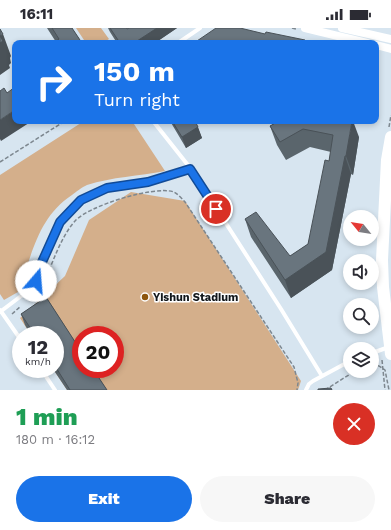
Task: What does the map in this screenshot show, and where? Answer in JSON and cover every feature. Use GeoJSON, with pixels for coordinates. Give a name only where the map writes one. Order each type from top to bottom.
{"type":"FeatureCollection","features":[{"type":"Feature","properties":{"kind":"main road"},"geometry":{"type":"LineString","coordinates":[[390,350],[383,287],[382,260],[387,160],[391,137]]}},
{"type":"Feature","properties":{"kind":"street"},"geometry":{"type":"LineString","coordinates":[[306,28],[355,40]]}},
{"type":"Feature","properties":{"kind":"street"},"geometry":{"type":"LineString","coordinates":[[342,28],[391,39]]}},
{"type":"Feature","properties":{"kind":"street"},"geometry":{"type":"LineString","coordinates":[[379,46],[391,49]]}},
{"type":"Feature","properties":{"kind":"lane"},"geometry":{"type":"LineString","coordinates":[[182,40],[200,28]]}},
{"type":"Feature","properties":{"kind":"lane"},"geometry":{"type":"LineString","coordinates":[[155,124],[190,169],[281,309],[322,376]]}},
{"type":"Feature","properties":{"kind":"lane"},"geometry":{"type":"LineString","coordinates":[[12,327],[0,311],[29,290],[36,281],[38,271],[60,222],[81,200],[107,188],[148,182],[190,169]]}},
{"type":"Feature","properties":{"kind":"lane"},"geometry":{"type":"LineString","coordinates":[[379,352],[390,350]]}},
{"type":"Feature","properties":{"kind":"lane"},"geometry":{"type":"LineString","coordinates":[[306,390],[309,384],[343,365]]}},
{"type":"Feature","properties":{"kind":"lane"},"geometry":{"type":"LineString","coordinates":[[47,378],[55,390]]}},
{"type":"Feature","properties":{"kind":"path"},"geometry":{"type":"LineString","coordinates":[[0,162],[60,124]]}},
{"type":"Feature","properties":{"kind":"path"},"geometry":{"type":"LineString","coordinates":[[41,286],[62,241],[76,220],[95,208],[124,198],[161,191],[174,192],[186,202],[294,367],[298,383],[297,390]]}},
{"type":"Feature","properties":{"kind":"path"},"geometry":{"type":"LineString","coordinates":[[6,319],[22,304]]}},
{"type":"Feature","properties":{"kind":"path"},"geometry":{"type":"LineString","coordinates":[[379,366],[385,370],[389,390]]}},
{"type":"Feature","properties":{"kind":"path"},"geometry":{"type":"LineString","coordinates":[[325,390],[344,378]]}},
{"type":"Feature","properties":{"kind":"shaded area"},"geometry":{"type":"Polygon","coordinates":[[[76,28],[101,28],[109,39],[108,40],[84,40],[76,28]]]}},
{"type":"Feature","properties":{"kind":"shaded area"},"geometry":{"type":"Polygon","coordinates":[[[79,124],[134,124],[165,171],[96,182],[87,185],[60,204],[43,226],[18,292],[4,300],[0,294],[0,175],[79,124]]]}},
{"type":"Feature","properties":{"kind":"shaded area","name":"Yishun Stadium"},"geometry":{"type":"Polygon","coordinates":[[[131,192],[185,201],[301,381],[298,390],[67,390],[59,378],[64,378],[64,326],[25,326],[20,318],[65,276],[89,220],[131,192]]]}},
{"type":"Feature","properties":{"kind":"building"},"geometry":{"type":"Polygon","coordinates":[[[52,28],[72,28],[80,40],[58,40],[59,39],[52,28]]]}},
{"type":"Feature","properties":{"kind":"building"},"geometry":{"type":"Polygon","coordinates":[[[110,28],[157,28],[139,40],[118,40],[110,28]]]}},
{"type":"Feature","properties":{"kind":"building"},"geometry":{"type":"Polygon","coordinates":[[[216,28],[240,28],[265,34],[266,32],[305,40],[198,40],[216,28]]]}},
{"type":"Feature","properties":{"kind":"building"},"geometry":{"type":"Polygon","coordinates":[[[0,29],[3,34],[0,36],[0,29]]]}},
{"type":"Feature","properties":{"kind":"building"},"geometry":{"type":"Polygon","coordinates":[[[0,36],[3,41],[0,43],[0,36]]]}},
{"type":"Feature","properties":{"kind":"building"},"geometry":{"type":"Polygon","coordinates":[[[4,88],[7,93],[12,89],[12,112],[0,120],[0,91],[4,88]]]}},
{"type":"Feature","properties":{"kind":"building"},"geometry":{"type":"Polygon","coordinates":[[[174,124],[196,124],[198,127],[182,137],[174,124]]]}},
{"type":"Feature","properties":{"kind":"building"},"geometry":{"type":"Polygon","coordinates":[[[274,124],[351,124],[326,252],[285,280],[245,219],[256,212],[290,256],[308,244],[325,160],[329,161],[333,135],[303,129],[280,142],[270,126],[274,124]]]}},
{"type":"Feature","properties":{"kind":"building"},"geometry":{"type":"Polygon","coordinates":[[[46,297],[72,337],[72,378],[99,378],[107,390],[70,390],[62,378],[64,378],[64,326],[29,326],[21,314],[46,297]]]}},
{"type":"Feature","properties":{"kind":"building"},"geometry":{"type":"Polygon","coordinates":[[[331,388],[332,390],[318,390],[318,389],[331,388]]]}},
{"type":"Feature","properties":{"kind":"place","name":"Yishun Stadium"},"geometry":{"type":"Point","coordinates":[145,297]}},
{"type":"Feature","properties":{"kind":"route"},"geometry":{"type":"LineString","coordinates":[[36,281],[38,271],[50,241],[60,222],[81,200],[107,188],[148,182],[190,169],[216,209]]}}]}
